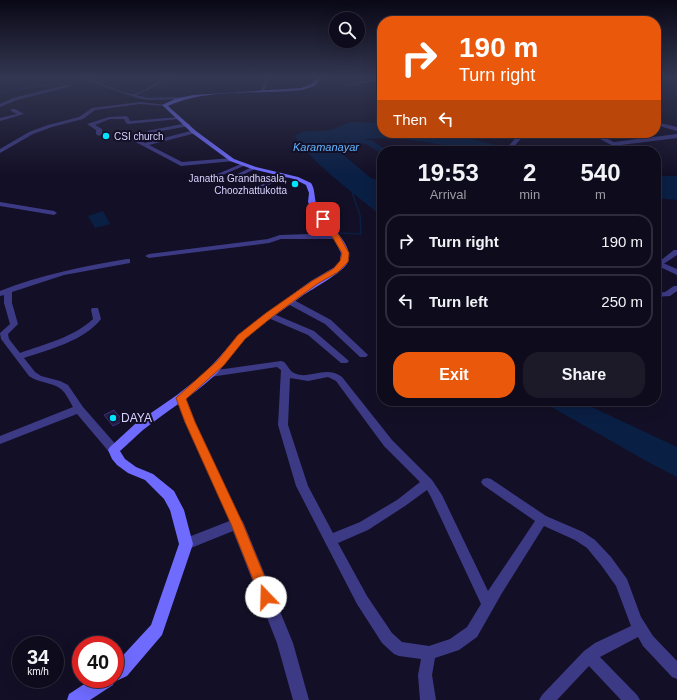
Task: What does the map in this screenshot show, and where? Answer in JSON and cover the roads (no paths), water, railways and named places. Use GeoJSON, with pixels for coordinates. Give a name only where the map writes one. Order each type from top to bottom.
{"type":"FeatureCollection","features":[{"type":"Feature","properties":{"kind":"main road"},"geometry":{"type":"LineString","coordinates":[[124,667],[157,630],[186,544],[178,510],[169,495],[149,477],[132,470],[121,462],[116,456],[114,450],[139,427],[181,398],[210,374],[242,337],[269,315],[314,283],[336,270],[344,262],[345,253],[337,237],[316,210],[312,202],[312,193],[308,184],[304,181],[243,165],[232,160],[170,111]]}},
{"type":"Feature","properties":{"kind":"main road"},"geometry":{"type":"LineString","coordinates":[[75,700],[93,688]]}},
{"type":"Feature","properties":{"kind":"street"},"geometry":{"type":"LineString","coordinates":[[0,120],[22,114],[14,111]]}},
{"type":"Feature","properties":{"kind":"street"},"geometry":{"type":"LineString","coordinates":[[0,151],[31,133],[81,118],[92,111]]}},
{"type":"Feature","properties":{"kind":"street"},"geometry":{"type":"LineString","coordinates":[[91,124],[109,118],[126,117],[128,123],[187,125]]}},
{"type":"Feature","properties":{"kind":"street"},"geometry":{"type":"LineString","coordinates":[[74,120],[91,124],[99,129],[99,134]]}},
{"type":"Feature","properties":{"kind":"street"},"geometry":{"type":"LineString","coordinates":[[661,124],[677,129]]}},
{"type":"Feature","properties":{"kind":"street"},"geometry":{"type":"LineString","coordinates":[[150,131],[187,125]]}},
{"type":"Feature","properties":{"kind":"street"},"geometry":{"type":"LineString","coordinates":[[144,145],[187,125]]}},
{"type":"Feature","properties":{"kind":"street"},"geometry":{"type":"LineString","coordinates":[[601,138],[608,142],[618,144],[677,136]]}},
{"type":"Feature","properties":{"kind":"street"},"geometry":{"type":"LineString","coordinates":[[512,146],[519,138]]}},
{"type":"Feature","properties":{"kind":"street"},"geometry":{"type":"LineString","coordinates":[[133,139],[181,164],[232,160]]}},
{"type":"Feature","properties":{"kind":"street"},"geometry":{"type":"LineString","coordinates":[[218,175],[243,165]]}},
{"type":"Feature","properties":{"kind":"street"},"geometry":{"type":"LineString","coordinates":[[232,178],[254,168]]}},
{"type":"Feature","properties":{"kind":"street"},"geometry":{"type":"LineString","coordinates":[[258,187],[286,176]]}},
{"type":"Feature","properties":{"kind":"street"},"geometry":{"type":"LineString","coordinates":[[0,204],[54,213]]}},
{"type":"Feature","properties":{"kind":"street"},"geometry":{"type":"LineString","coordinates":[[149,256],[269,242],[280,237],[337,237]]}},
{"type":"Feature","properties":{"kind":"street"},"geometry":{"type":"LineString","coordinates":[[661,262],[677,252]]}},
{"type":"Feature","properties":{"kind":"street"},"geometry":{"type":"LineString","coordinates":[[114,450],[79,409],[65,388],[57,383],[38,378],[32,374],[5,339],[4,334],[14,324],[4,292],[44,277],[74,270],[128,261]]}},
{"type":"Feature","properties":{"kind":"street"},"geometry":{"type":"LineString","coordinates":[[661,265],[677,272]]}},
{"type":"Feature","properties":{"kind":"street"},"geometry":{"type":"LineString","coordinates":[[661,295],[667,294],[677,288]]}},
{"type":"Feature","properties":{"kind":"street"},"geometry":{"type":"LineString","coordinates":[[289,301],[328,322],[363,354]]}},
{"type":"Feature","properties":{"kind":"street"},"geometry":{"type":"LineString","coordinates":[[18,357],[80,332],[93,324],[97,319],[95,310]]}},
{"type":"Feature","properties":{"kind":"street"},"geometry":{"type":"LineString","coordinates":[[269,315],[311,333],[344,361]]}},
{"type":"Feature","properties":{"kind":"street"},"geometry":{"type":"LineString","coordinates":[[210,374],[281,364],[285,367],[286,373],[283,425],[302,486],[362,600],[387,638],[399,649],[430,653],[454,645],[472,632],[542,520]]}},
{"type":"Feature","properties":{"kind":"street"},"geometry":{"type":"LineString","coordinates":[[286,373],[309,378],[327,374],[334,375],[353,396],[388,443],[428,483],[445,511],[488,605]]}},
{"type":"Feature","properties":{"kind":"street"},"geometry":{"type":"LineString","coordinates":[[181,398],[193,429],[237,524],[285,643],[301,700]]}},
{"type":"Feature","properties":{"kind":"street"},"geometry":{"type":"LineString","coordinates":[[0,440],[79,409]]}},
{"type":"Feature","properties":{"kind":"street"},"geometry":{"type":"LineString","coordinates":[[486,482],[542,520],[579,536],[590,544],[606,561],[622,583],[635,621],[648,641],[677,672]]}},
{"type":"Feature","properties":{"kind":"street"},"geometry":{"type":"LineString","coordinates":[[331,540],[364,526],[401,503],[428,483]]}},
{"type":"Feature","properties":{"kind":"street"},"geometry":{"type":"LineString","coordinates":[[186,544],[237,524]]}},
{"type":"Feature","properties":{"kind":"street"},"geometry":{"type":"LineString","coordinates":[[547,700],[589,656],[600,648],[640,629]]}},
{"type":"Feature","properties":{"kind":"street"},"geometry":{"type":"LineString","coordinates":[[428,700],[425,675],[430,653]]}},
{"type":"Feature","properties":{"kind":"street"},"geometry":{"type":"LineString","coordinates":[[589,656],[632,700]]}},
{"type":"Feature","properties":{"kind":"water","name":"Karamanayar"},"geometry":{"type":"Polygon","coordinates":[[[346,123],[377,123],[377,138],[383,138],[363,139],[348,144],[341,153],[371,178],[377,180],[377,212],[344,186],[309,155],[295,136],[308,131],[331,130],[346,123]]]}},
{"type":"Feature","properties":{"kind":"water","name":"Karamanayar"},"geometry":{"type":"Polygon","coordinates":[[[383,138],[467,138],[500,146],[448,146],[383,138]]]}},
{"type":"Feature","properties":{"kind":"water"},"geometry":{"type":"Polygon","coordinates":[[[661,176],[677,176],[677,200],[661,198],[661,176]]]}},
{"type":"Feature","properties":{"kind":"water"},"geometry":{"type":"Polygon","coordinates":[[[103,211],[110,224],[95,228],[88,216],[103,211]]]}},
{"type":"Feature","properties":{"kind":"water"},"geometry":{"type":"Polygon","coordinates":[[[550,406],[590,406],[677,447],[677,477],[550,406]]]}},
{"type":"Feature","properties":{"kind":"waterway"},"geometry":{"type":"LineString","coordinates":[[341,139],[368,142],[377,147]]}},
{"type":"Feature","properties":{"kind":"waterway"},"geometry":{"type":"LineString","coordinates":[[339,233],[361,234],[360,215],[352,192]]}},
{"type":"Feature","properties":{"kind":"place","name":"CSI church"},"geometry":{"type":"Point","coordinates":[106,136]}},
{"type":"Feature","properties":{"kind":"place","name":"Janatha Grandhasala, Choozhattukotta"},"geometry":{"type":"Point","coordinates":[295,184]}},
{"type":"Feature","properties":{"kind":"place","name":"DAYA"},"geometry":{"type":"Point","coordinates":[113,418]}}]}
